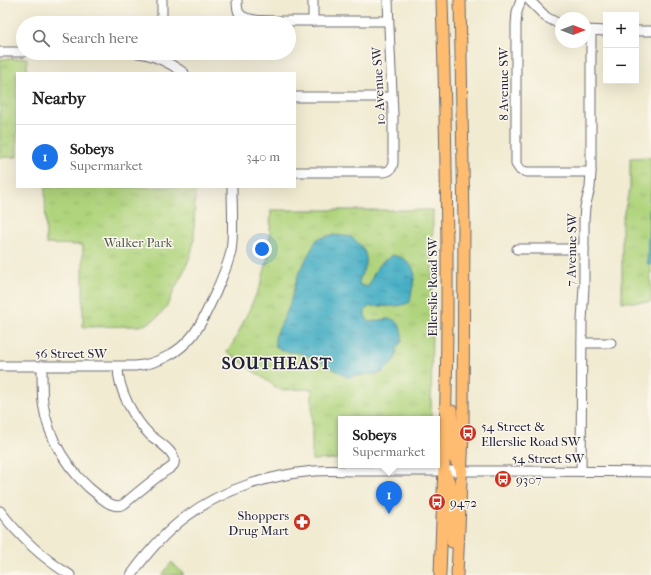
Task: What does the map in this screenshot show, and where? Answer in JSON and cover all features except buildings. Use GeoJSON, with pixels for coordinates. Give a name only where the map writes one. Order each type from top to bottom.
{"type":"FeatureCollection","features":[{"type":"Feature","properties":{"kind":"main road","name":"Ellerslie Road SW"},"geometry":{"type":"LineString","coordinates":[[440,575],[446,357],[446,169],[442,0]]}},
{"type":"Feature","properties":{"kind":"main road"},"geometry":{"type":"LineString","coordinates":[[456,575],[463,426],[464,222],[460,1]]}},
{"type":"Feature","properties":{"kind":"main road"},"geometry":{"type":"LineString","coordinates":[[446,357],[451,387],[454,458],[462,470]]}},
{"type":"Feature","properties":{"kind":"main road"},"geometry":{"type":"LineString","coordinates":[[444,471],[451,486],[452,559],[456,575]]}},
{"type":"Feature","properties":{"kind":"street"},"geometry":{"type":"LineString","coordinates":[[162,0],[162,16]]}},
{"type":"Feature","properties":{"kind":"street"},"geometry":{"type":"LineString","coordinates":[[237,0],[237,7],[242,16]]}},
{"type":"Feature","properties":{"kind":"street"},"geometry":{"type":"LineString","coordinates":[[313,0],[313,21]]}},
{"type":"Feature","properties":{"kind":"street","name":"10 Avenue SW"},"geometry":{"type":"LineString","coordinates":[[296,172],[382,172],[391,170],[393,163],[392,97],[388,0]]}},
{"type":"Feature","properties":{"kind":"street","name":"8 Avenue SW"},"geometry":{"type":"LineString","coordinates":[[521,0],[517,12],[516,25],[516,162],[518,168],[527,172],[591,172]]}},
{"type":"Feature","properties":{"kind":"street"},"geometry":{"type":"LineString","coordinates":[[529,0],[546,17],[555,22]]}},
{"type":"Feature","properties":{"kind":"street"},"geometry":{"type":"LineString","coordinates":[[296,21],[388,21]]}},
{"type":"Feature","properties":{"kind":"street"},"geometry":{"type":"LineString","coordinates":[[591,31],[603,31]]}},
{"type":"Feature","properties":{"kind":"street"},"geometry":{"type":"LineString","coordinates":[[639,31],[651,31]]}},
{"type":"Feature","properties":{"kind":"street","name":"7 Avenue SW"},"geometry":{"type":"LineString","coordinates":[[582,471],[584,220],[590,188],[591,172],[588,48]]}},
{"type":"Feature","properties":{"kind":"street"},"geometry":{"type":"LineString","coordinates":[[0,52],[16,52]]}},
{"type":"Feature","properties":{"kind":"street"},"geometry":{"type":"LineString","coordinates":[[166,60],[182,72]]}},
{"type":"Feature","properties":{"kind":"street"},"geometry":{"type":"LineString","coordinates":[[296,97],[392,97]]}},
{"type":"Feature","properties":{"kind":"street","name":"56 Street SW"},"geometry":{"type":"LineString","coordinates":[[0,366],[141,366],[157,361],[177,350],[192,336],[204,317],[229,259],[232,241],[232,188]]}},
{"type":"Feature","properties":{"kind":"street"},"geometry":{"type":"LineString","coordinates":[[517,249],[584,249]]}},
{"type":"Feature","properties":{"kind":"street"},"geometry":{"type":"LineString","coordinates":[[582,343],[611,343]]}},
{"type":"Feature","properties":{"kind":"street"},"geometry":{"type":"LineString","coordinates":[[42,366],[44,409],[50,432],[59,451],[74,473],[86,485],[110,504],[119,506],[124,504],[171,467],[174,464],[174,460],[172,453],[147,431],[134,413],[128,402],[120,380],[118,367]]}},
{"type":"Feature","properties":{"kind":"street","name":"54 Street SW"},"geometry":{"type":"LineString","coordinates":[[131,575],[164,535],[188,515],[223,495],[251,484],[277,477],[314,471],[462,470],[651,472]]}},
{"type":"Feature","properties":{"kind":"street"},"geometry":{"type":"LineString","coordinates":[[0,511],[29,544],[70,575]]}},
{"type":"Feature","properties":{"kind":"green space"},"geometry":{"type":"Polygon","coordinates":[[[0,59],[27,60],[27,72],[16,72],[16,157],[0,157],[0,59]]]}},
{"type":"Feature","properties":{"kind":"green space"},"geometry":{"type":"Polygon","coordinates":[[[651,157],[651,302],[622,302],[622,220],[630,188],[630,158],[651,157]]]}},
{"type":"Feature","properties":{"kind":"green space","name":"Walker Park"},"geometry":{"type":"Polygon","coordinates":[[[45,188],[195,188],[194,239],[191,253],[164,310],[149,323],[138,326],[83,327],[83,245],[46,244],[45,188]]]}},
{"type":"Feature","properties":{"kind":"green space"},"geometry":{"type":"Polygon","coordinates":[[[271,210],[433,210],[431,416],[338,416],[338,459],[312,460],[312,389],[280,390],[227,352],[235,340],[261,284],[269,253],[271,210]]]}},
{"type":"Feature","properties":{"kind":"green space"},"geometry":{"type":"Polygon","coordinates":[[[172,562],[184,575],[162,575],[172,562]]]}},
{"type":"Feature","properties":{"kind":"water"},"geometry":{"type":"Polygon","coordinates":[[[651,194],[651,266],[647,263],[651,194]]]}},
{"type":"Feature","properties":{"kind":"water"},"geometry":{"type":"Polygon","coordinates":[[[333,235],[350,237],[362,248],[366,255],[366,262],[359,284],[363,286],[368,287],[375,271],[382,262],[393,255],[405,259],[412,267],[415,274],[410,302],[395,306],[368,307],[365,311],[365,316],[369,322],[391,319],[398,323],[401,329],[402,341],[397,348],[396,358],[382,373],[347,377],[315,358],[300,353],[282,351],[275,346],[275,337],[288,309],[299,272],[317,239],[333,235]]]}},
{"type":"Feature","properties":{"kind":"place","name":"54 Street & Ellerslie Road SW"},"geometry":{"type":"Point","coordinates":[468,433]}},
{"type":"Feature","properties":{"kind":"place","name":"9307"},"geometry":{"type":"Point","coordinates":[503,479]}},
{"type":"Feature","properties":{"kind":"place","name":"9472"},"geometry":{"type":"Point","coordinates":[437,502]}},
{"type":"Feature","properties":{"kind":"place","name":"Sobeys"},"geometry":{"type":"Point","coordinates":[389,514]}},
{"type":"Feature","properties":{"kind":"place","name":"Shoppers Drug Mart"},"geometry":{"type":"Point","coordinates":[302,522]}},
{"type":"Feature","properties":{"kind":"district","name":"SOUTHEAST"},"geometry":{"type":"Point","coordinates":[277,363]}}]}
